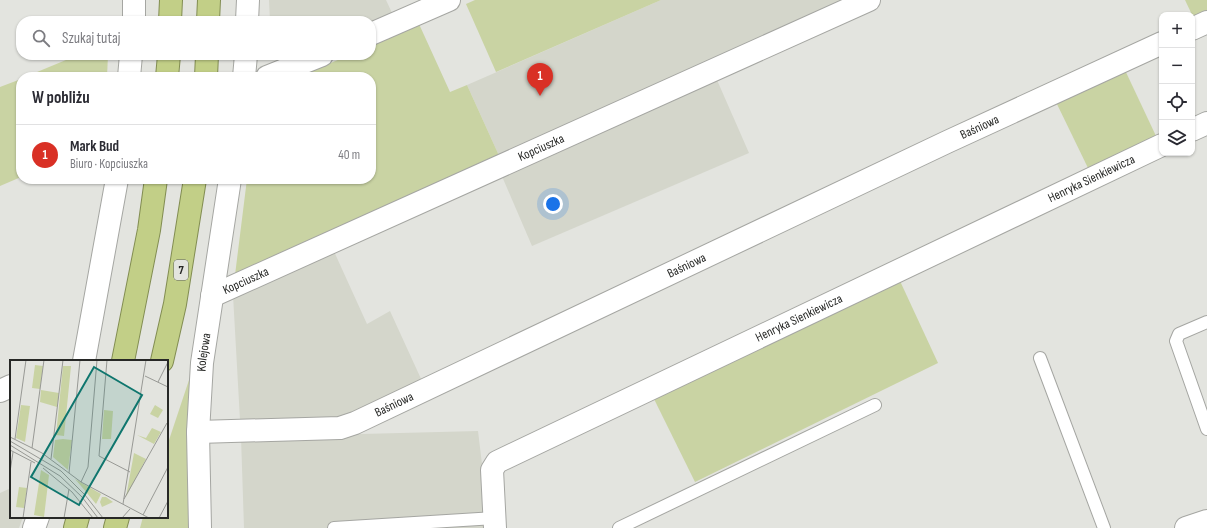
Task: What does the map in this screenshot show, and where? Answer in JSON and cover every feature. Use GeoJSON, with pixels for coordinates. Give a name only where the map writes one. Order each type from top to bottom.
{"type":"FeatureCollection","features":[{"type":"Feature","properties":{"kind":"highway"},"geometry":{"type":"LineString","coordinates":[[170,16],[171,0]]}},
{"type":"Feature","properties":{"kind":"highway"},"geometry":{"type":"LineString","coordinates":[[208,16],[209,0]]}},
{"type":"Feature","properties":{"kind":"highway"},"geometry":{"type":"LineString","coordinates":[[167,72],[169,60]]}},
{"type":"Feature","properties":{"kind":"highway"},"geometry":{"type":"LineString","coordinates":[[206,72],[207,60]]}},
{"type":"Feature","properties":{"kind":"highway"},"geometry":{"type":"LineString","coordinates":[[123,360],[149,230],[155,184]]}},
{"type":"Feature","properties":{"kind":"highway","name":"7"},"geometry":{"type":"LineString","coordinates":[[162,360],[175,304],[194,184]]}},
{"type":"Feature","properties":{"kind":"highway"},"geometry":{"type":"LineString","coordinates":[[75,528],[78,518]]}},
{"type":"Feature","properties":{"kind":"highway"},"geometry":{"type":"LineString","coordinates":[[115,528],[118,518]]}},
{"type":"Feature","properties":{"kind":"street"},"geometry":{"type":"LineString","coordinates":[[134,0],[134,16]]}},
{"type":"Feature","properties":{"kind":"street"},"geometry":{"type":"LineString","coordinates":[[247,16],[248,0]]}},
{"type":"Feature","properties":{"kind":"street"},"geometry":{"type":"LineString","coordinates":[[376,32],[449,0]]}},
{"type":"Feature","properties":{"kind":"street","name":"Kopciuszka"},"geometry":{"type":"LineString","coordinates":[[212,296],[869,0]]}},
{"type":"Feature","properties":{"kind":"street"},"geometry":{"type":"LineString","coordinates":[[1195,28],[1207,22]]}},
{"type":"Feature","properties":{"kind":"street","name":"Baśniowa"},"geometry":{"type":"LineString","coordinates":[[198,432],[340,428],[355,423],[933,149],[1159,44]]}},
{"type":"Feature","properties":{"kind":"street"},"geometry":{"type":"LineString","coordinates":[[129,72],[130,60]]}},
{"type":"Feature","properties":{"kind":"street"},"geometry":{"type":"LineString","coordinates":[[244,72],[246,60]]}},
{"type":"Feature","properties":{"kind":"street"},"geometry":{"type":"LineString","coordinates":[[280,72],[310,60]]}},
{"type":"Feature","properties":{"kind":"street"},"geometry":{"type":"LineString","coordinates":[[1195,129],[1207,123]]}},
{"type":"Feature","properties":{"kind":"street","name":"Henryka Sienkiewicza"},"geometry":{"type":"LineString","coordinates":[[495,523],[492,470],[497,462],[1159,146]]}},
{"type":"Feature","properties":{"kind":"street"},"geometry":{"type":"LineString","coordinates":[[84,360],[116,184]]}},
{"type":"Feature","properties":{"kind":"street","name":"Kolejowa"},"geometry":{"type":"LineString","coordinates":[[200,528],[198,432],[202,363],[229,184]]}},
{"type":"Feature","properties":{"kind":"street"},"geometry":{"type":"LineString","coordinates":[[0,391],[10,386]]}},
{"type":"Feature","properties":{"kind":"street"},"geometry":{"type":"LineString","coordinates":[[34,528],[38,518]]}},
{"type":"Feature","properties":{"kind":"street"},"geometry":{"type":"LineString","coordinates":[[1186,528],[1207,521]]}},
{"type":"Feature","properties":{"kind":"lane"},"geometry":{"type":"LineString","coordinates":[[1207,322],[1179,334],[1176,341],[1207,429]]}},
{"type":"Feature","properties":{"kind":"lane"},"geometry":{"type":"LineString","coordinates":[[1040,358],[1104,528]]}},
{"type":"Feature","properties":{"kind":"lane"},"geometry":{"type":"LineString","coordinates":[[619,528],[875,404]]}},
{"type":"Feature","properties":{"kind":"lane"},"geometry":{"type":"LineString","coordinates":[[334,528],[495,523]]}},
{"type":"Feature","properties":{"kind":"shaded area"},"geometry":{"type":"Polygon","coordinates":[[[269,0],[386,0],[393,15],[376,22],[376,16],[270,16],[269,0]]]}},
{"type":"Feature","properties":{"kind":"shaded area"},"geometry":{"type":"Polygon","coordinates":[[[661,0],[854,0],[501,160],[467,85],[661,0]]]}},
{"type":"Feature","properties":{"kind":"shaded area"},"geometry":{"type":"Polygon","coordinates":[[[717,80],[749,153],[532,246],[501,174],[717,80]]]}},
{"type":"Feature","properties":{"kind":"shaded area"},"geometry":{"type":"Polygon","coordinates":[[[332,247],[367,324],[390,311],[422,381],[340,420],[240,420],[233,295],[332,247]]]}},
{"type":"Feature","properties":{"kind":"shaded area"},"geometry":{"type":"Polygon","coordinates":[[[478,431],[482,464],[486,528],[244,528],[241,437],[478,431]]]}},
{"type":"Feature","properties":{"kind":"shaded area"},"geometry":{"type":"Polygon","coordinates":[[[10,488],[10,518],[23,518],[19,528],[0,528],[0,493],[10,488]]]}},
{"type":"Feature","properties":{"kind":"green space"},"geometry":{"type":"Polygon","coordinates":[[[475,0],[661,0],[496,72],[466,4],[475,0]]]}},
{"type":"Feature","properties":{"kind":"green space"},"geometry":{"type":"Polygon","coordinates":[[[1185,0],[1207,0],[1207,16],[1195,21],[1195,12],[1191,12],[1185,0]]]}},
{"type":"Feature","properties":{"kind":"green space"},"geometry":{"type":"Polygon","coordinates":[[[419,24],[450,92],[467,85],[501,160],[235,275],[246,184],[376,184],[376,72],[310,72],[338,60],[376,60],[376,43],[419,24]]]}},
{"type":"Feature","properties":{"kind":"green space"},"geometry":{"type":"Polygon","coordinates":[[[66,60],[108,60],[107,72],[37,72],[66,60]]]}},
{"type":"Feature","properties":{"kind":"green space"},"geometry":{"type":"Polygon","coordinates":[[[1124,68],[1156,136],[1088,168],[1055,100],[1124,68]]]}},
{"type":"Feature","properties":{"kind":"green space"},"geometry":{"type":"Polygon","coordinates":[[[16,81],[16,179],[0,186],[0,87],[16,81]]]}},
{"type":"Feature","properties":{"kind":"green space"},"geometry":{"type":"Polygon","coordinates":[[[900,281],[938,363],[695,482],[654,399],[900,281]]]}},
{"type":"Feature","properties":{"kind":"green space"},"geometry":{"type":"Polygon","coordinates":[[[193,368],[194,528],[140,528],[143,518],[168,518],[168,443],[193,368]]]}},
{"type":"Feature","properties":{"kind":"place","name":"Mark Bud"},"geometry":{"type":"Point","coordinates":[540,96]}}]}
